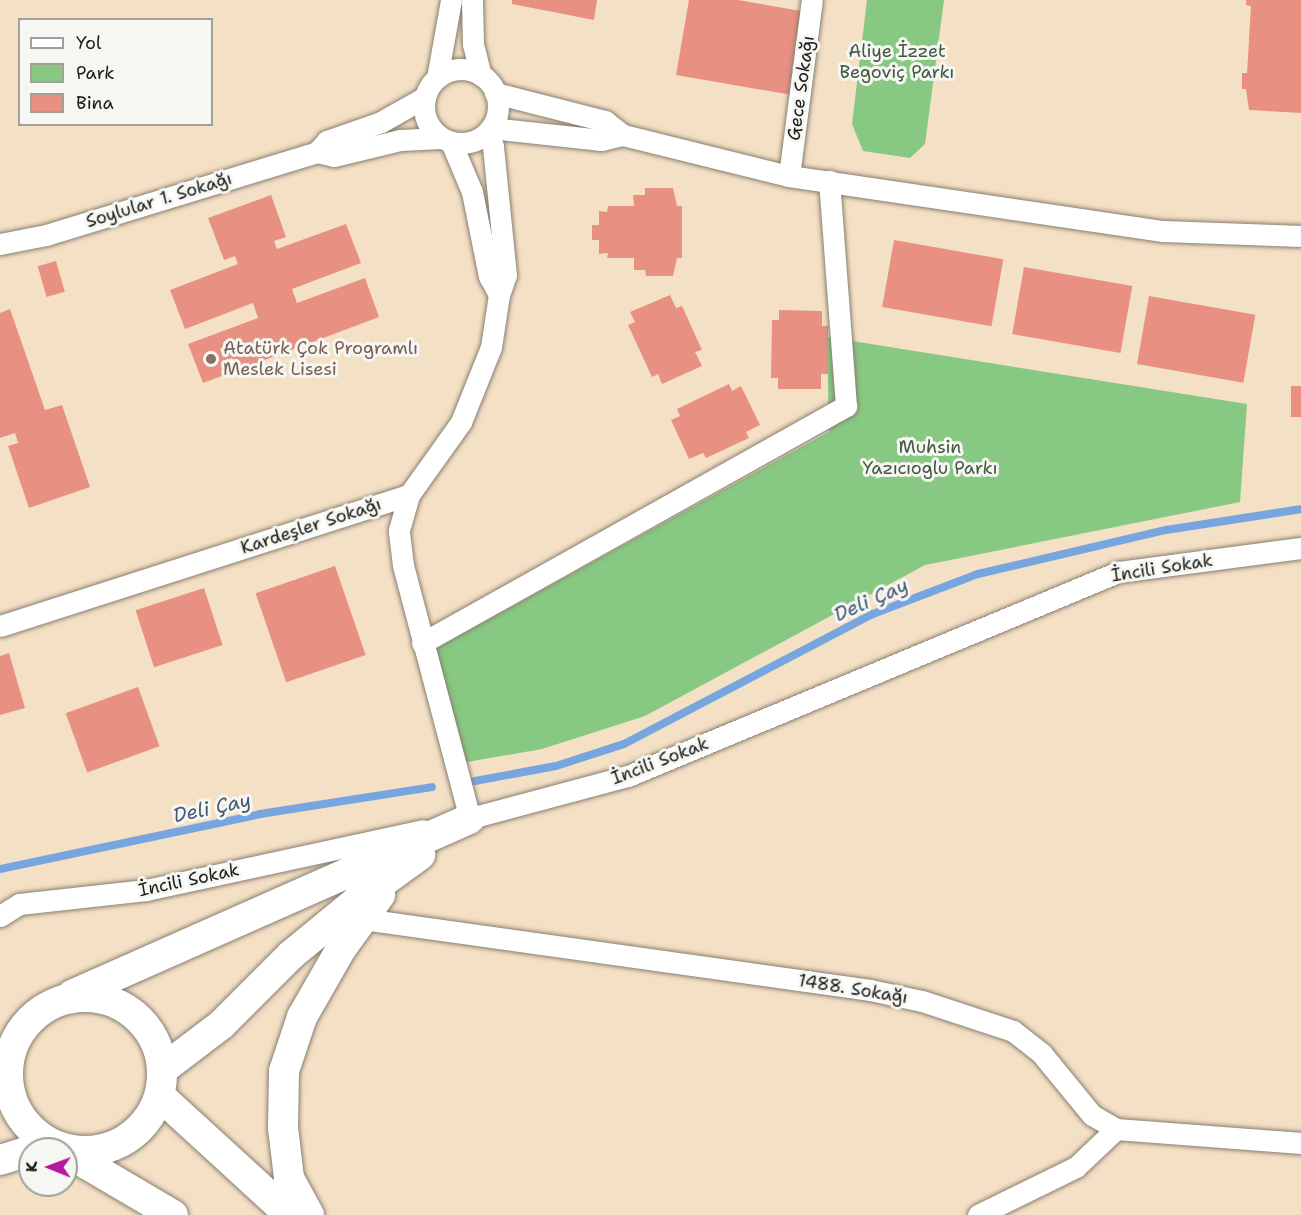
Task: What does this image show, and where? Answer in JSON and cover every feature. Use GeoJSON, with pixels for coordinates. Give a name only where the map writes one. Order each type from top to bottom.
{"type":"FeatureCollection","features":[{"type":"Feature","properties":{"kind":"street"},"geometry":{"type":"LineString","coordinates":[[451,0],[437,78],[425,97],[426,120],[446,140],[472,192],[489,276],[499,295]]}},
{"type":"Feature","properties":{"kind":"street"},"geometry":{"type":"LineString","coordinates":[[470,819],[422,643],[399,546],[402,512],[410,495],[474,395],[491,347],[499,295],[506,275],[493,146],[489,131],[498,104],[495,93],[481,75],[473,44],[472,0]]}},
{"type":"Feature","properties":{"kind":"street","name":"Gece Sokağı"},"geometry":{"type":"LineString","coordinates":[[789,176],[812,0]]}},
{"type":"Feature","properties":{"kind":"street"},"geometry":{"type":"LineString","coordinates":[[437,78],[458,69],[481,75]]}},
{"type":"Feature","properties":{"kind":"street"},"geometry":{"type":"LineString","coordinates":[[495,93],[605,121],[623,135],[789,176],[1163,231],[1301,236]]}},
{"type":"Feature","properties":{"kind":"street","name":"Soylular 1. Sokağı"},"geometry":{"type":"LineString","coordinates":[[317,152],[327,141],[381,122],[425,97]]}},
{"type":"Feature","properties":{"kind":"street"},"geometry":{"type":"LineString","coordinates":[[446,140],[474,141],[489,131],[601,140],[623,135]]}},
{"type":"Feature","properties":{"kind":"street","name":"Soylular 1. Sokağı"},"geometry":{"type":"LineString","coordinates":[[0,244],[46,234],[317,152],[334,156],[400,140],[446,140]]}},
{"type":"Feature","properties":{"kind":"street"},"geometry":{"type":"LineString","coordinates":[[422,643],[846,406],[829,181]]}},
{"type":"Feature","properties":{"kind":"street","name":"Kardeşler Sokağı"},"geometry":{"type":"LineString","coordinates":[[0,626],[410,495]]}},
{"type":"Feature","properties":{"kind":"street","name":"İncili Sokak"},"geometry":{"type":"LineString","coordinates":[[0,916],[19,904],[146,890],[470,819],[628,776],[1118,572],[1301,548]]}},
{"type":"Feature","properties":{"kind":"street"},"geometry":{"type":"LineString","coordinates":[[161,1083],[291,955],[399,870],[470,819]]}},
{"type":"Feature","properties":{"kind":"street"},"geometry":{"type":"LineString","coordinates":[[0,1041],[43,1010],[470,819]]}},
{"type":"Feature","properties":{"kind":"street"},"geometry":{"type":"LineString","coordinates":[[309,1215],[290,1178],[283,1128],[284,1071],[302,1017],[363,919],[399,870]]}},
{"type":"Feature","properties":{"kind":"street","name":"1488. Sokağı"},"geometry":{"type":"LineString","coordinates":[[363,919],[859,988],[960,1011],[996,1023],[1029,1042],[1080,1103],[1116,1130]]}},
{"type":"Feature","properties":{"kind":"street"},"geometry":{"type":"LineString","coordinates":[[38,1137],[15,1107],[8,1083],[9,1059],[15,1043],[43,1010],[77,996],[102,998],[125,1007],[144,1022],[156,1043],[161,1083],[148,1120],[129,1139],[112,1146],[78,1152]]}},
{"type":"Feature","properties":{"kind":"street"},"geometry":{"type":"LineString","coordinates":[[161,1083],[290,1215]]}},
{"type":"Feature","properties":{"kind":"street"},"geometry":{"type":"LineString","coordinates":[[978,1215],[1076,1167],[1116,1130],[1301,1143]]}},
{"type":"Feature","properties":{"kind":"street"},"geometry":{"type":"LineString","coordinates":[[0,1160],[18,1156]]}},
{"type":"Feature","properties":{"kind":"street"},"geometry":{"type":"LineString","coordinates":[[78,1164],[173,1215]]}},
{"type":"Feature","properties":{"kind":"green space","name":"Aliye İzzet Begoviç Parkı"},"geometry":{"type":"Polygon","coordinates":[[[867,0],[944,0],[925,144],[910,158],[863,151],[852,124],[867,0]]]}},
{"type":"Feature","properties":{"kind":"green space","name":"Muhsin Yazıcıoglu Parkı"},"geometry":{"type":"Polygon","coordinates":[[[827,337],[1247,404],[1240,502],[925,565],[645,716],[542,749],[456,764],[431,651],[829,432],[827,337]]]}},
{"type":"Feature","properties":{"kind":"building"},"geometry":{"type":"Polygon","coordinates":[[[512,0],[597,0],[594,20],[512,4],[512,0]]]}},
{"type":"Feature","properties":{"kind":"building"},"geometry":{"type":"Polygon","coordinates":[[[689,0],[738,0],[807,12],[792,95],[676,75],[689,0]]]}},
{"type":"Feature","properties":{"kind":"building"},"geometry":{"type":"Polygon","coordinates":[[[1246,0],[1301,0],[1301,113],[1249,110],[1246,89],[1242,89],[1242,73],[1247,73],[1251,6],[1246,5],[1246,0]]]}},
{"type":"Feature","properties":{"kind":"building"},"geometry":{"type":"Polygon","coordinates":[[[645,188],[673,188],[677,206],[682,206],[682,258],[677,258],[673,276],[646,276],[645,270],[634,270],[634,258],[607,258],[608,253],[599,254],[599,240],[592,240],[592,225],[599,225],[599,211],[607,212],[608,206],[634,206],[633,195],[645,195],[645,188]]]}},
{"type":"Feature","properties":{"kind":"building"},"geometry":{"type":"Polygon","coordinates":[[[271,195],[286,237],[274,241],[277,249],[346,224],[361,263],[292,289],[297,303],[365,278],[379,317],[203,383],[188,344],[258,318],[253,303],[185,329],[170,290],[238,264],[235,256],[224,260],[208,218],[271,195]]]}},
{"type":"Feature","properties":{"kind":"building"},"geometry":{"type":"Polygon","coordinates":[[[894,240],[1003,259],[992,326],[882,307],[894,240]]]}},
{"type":"Feature","properties":{"kind":"building"},"geometry":{"type":"Polygon","coordinates":[[[56,261],[65,292],[47,297],[38,266],[56,261]]]}},
{"type":"Feature","properties":{"kind":"building"},"geometry":{"type":"Polygon","coordinates":[[[1024,267],[1132,286],[1121,353],[1012,334],[1024,267]]]}},
{"type":"Feature","properties":{"kind":"building"},"geometry":{"type":"Polygon","coordinates":[[[670,295],[676,308],[682,306],[702,350],[695,352],[702,366],[662,384],[658,374],[652,377],[628,325],[635,322],[630,312],[670,295]]]}},
{"type":"Feature","properties":{"kind":"building"},"geometry":{"type":"Polygon","coordinates":[[[1149,296],[1255,315],[1243,383],[1137,364],[1149,296]]]}},
{"type":"Feature","properties":{"kind":"building"},"geometry":{"type":"Polygon","coordinates":[[[10,309],[45,410],[62,405],[90,487],[29,508],[8,446],[18,443],[15,433],[0,438],[0,313],[10,309]]]}},
{"type":"Feature","properties":{"kind":"building"},"geometry":{"type":"Polygon","coordinates":[[[779,310],[822,311],[822,326],[828,326],[828,374],[821,374],[821,389],[778,389],[778,378],[771,378],[772,320],[779,320],[779,310]]]}},
{"type":"Feature","properties":{"kind":"building"},"geometry":{"type":"Polygon","coordinates":[[[729,384],[732,391],[741,386],[760,425],[746,432],[749,438],[706,458],[703,453],[689,459],[671,420],[680,416],[677,409],[729,384]]]}},
{"type":"Feature","properties":{"kind":"building"},"geometry":{"type":"Polygon","coordinates":[[[1291,386],[1301,386],[1301,417],[1291,417],[1291,386]]]}},
{"type":"Feature","properties":{"kind":"building"},"geometry":{"type":"Polygon","coordinates":[[[335,566],[366,655],[286,682],[256,593],[335,566]]]}},
{"type":"Feature","properties":{"kind":"building"},"geometry":{"type":"Polygon","coordinates":[[[204,588],[223,645],[154,667],[136,610],[204,588]]]}},
{"type":"Feature","properties":{"kind":"building"},"geometry":{"type":"Polygon","coordinates":[[[9,653],[25,708],[0,715],[0,656],[9,653]]]}},
{"type":"Feature","properties":{"kind":"building"},"geometry":{"type":"Polygon","coordinates":[[[138,687],[160,746],[87,773],[66,713],[138,687]]]}},
{"type":"Feature","properties":{"kind":"waterway","name":"Deli Çay"},"geometry":{"type":"LineString","coordinates":[[475,781],[556,766],[624,744],[873,614],[978,574],[1166,530],[1301,509]]}},
{"type":"Feature","properties":{"kind":"waterway","name":"Deli Çay"},"geometry":{"type":"LineString","coordinates":[[0,869],[260,814],[432,787]]}},
{"type":"Feature","properties":{"kind":"place","name":"Atatürk Çok Programlı Meslek Lisesi"},"geometry":{"type":"Point","coordinates":[211,359]}}]}
